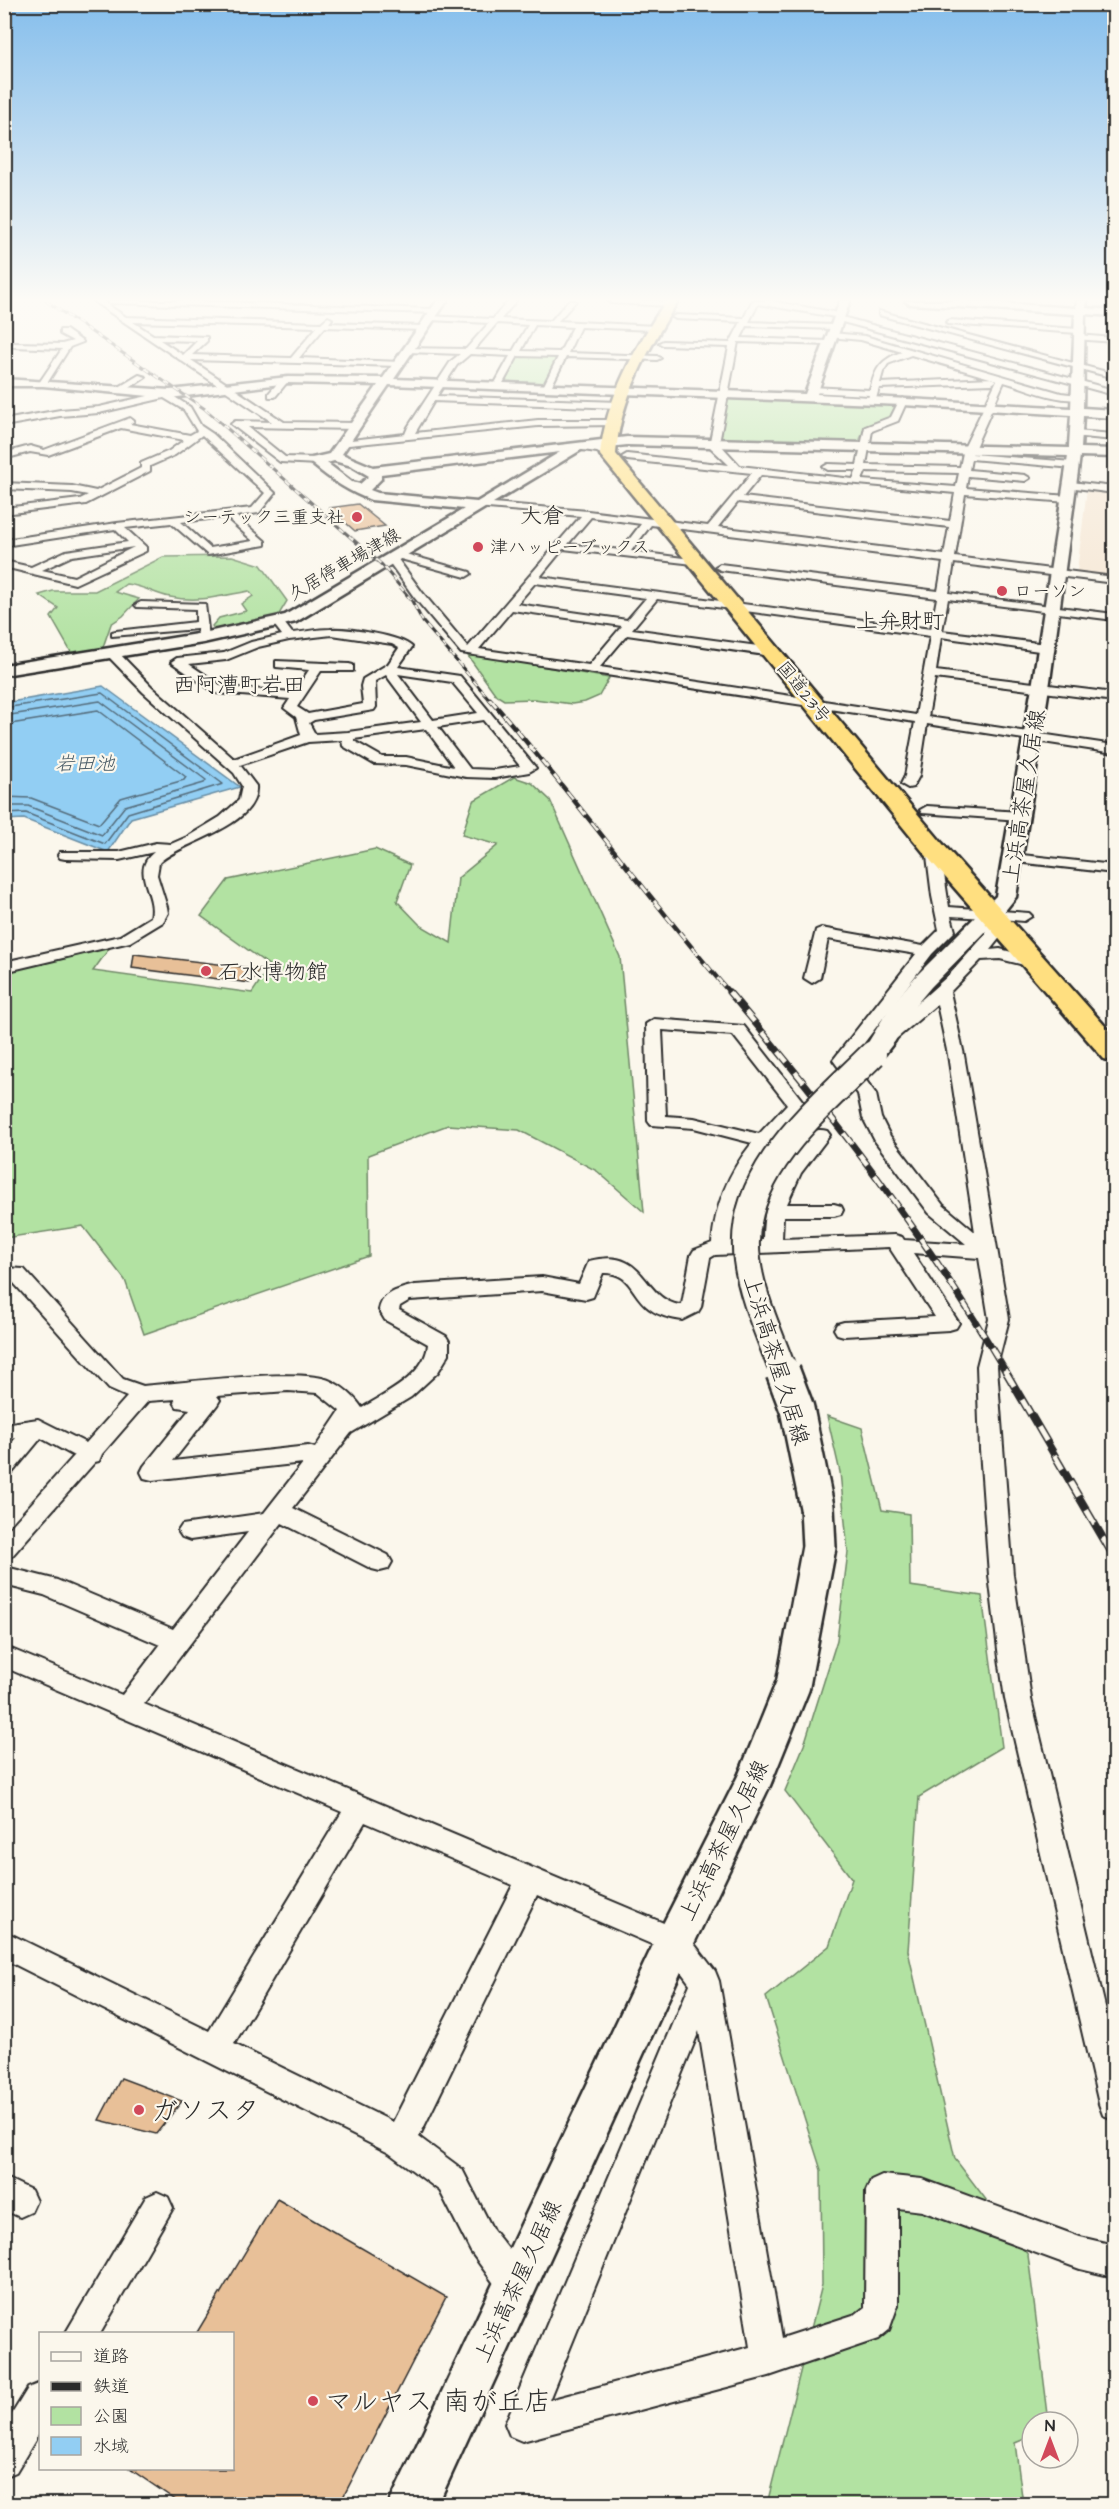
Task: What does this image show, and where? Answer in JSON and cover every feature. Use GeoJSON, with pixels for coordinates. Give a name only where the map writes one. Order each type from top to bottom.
{"type":"FeatureCollection","features":[{"type":"Feature","properties":{"kind":"highway"},"geometry":{"type":"LineString","coordinates":[[618,438],[619,418]]}},
{"type":"Feature","properties":{"kind":"highway","name":"国道23号"},"geometry":{"type":"LineString","coordinates":[[618,438],[667,524],[709,565],[744,607],[840,707],[908,783],[927,810],[954,841]]}},
{"type":"Feature","properties":{"kind":"highway","name":"国道23号"},"geometry":{"type":"LineString","coordinates":[[744,607],[772,652],[933,848],[1024,916],[1039,933]]}},
{"type":"Feature","properties":{"kind":"highway","name":"国道23号"},"geometry":{"type":"LineString","coordinates":[[996,897],[1036,963],[1114,1053]]}},
{"type":"Feature","properties":{"kind":"main road"},"geometry":{"type":"LineString","coordinates":[[334,457],[360,418]]}},
{"type":"Feature","properties":{"kind":"main road","name":"上浜高茶屋久居線"},"geometry":{"type":"LineString","coordinates":[[413,2505],[675,1941],[754,1781],[793,1685],[819,1547],[817,1507],[797,1409],[761,1311],[747,1262],[745,1236],[754,1194],[764,1174],[809,1117],[878,1047],[898,1012],[996,897],[1013,858],[1070,492],[1075,418]]}},
{"type":"Feature","properties":{"kind":"main road","name":"久居停車場津線"},"geometry":{"type":"LineString","coordinates":[[4,670],[112,653],[202,632],[278,622],[300,614],[578,447],[618,438],[714,443],[866,446],[969,452],[1074,450],[1114,453]]}},
{"type":"Feature","properties":{"kind":"main road"},"geometry":{"type":"LineString","coordinates":[[372,471],[578,447]]}},
{"type":"Feature","properties":{"kind":"main road"},"geometry":{"type":"LineString","coordinates":[[317,461],[334,457],[342,458],[372,471],[376,476],[370,487],[363,490]]}},
{"type":"Feature","properties":{"kind":"main road"},"geometry":{"type":"LineString","coordinates":[[317,461],[350,487],[363,490],[376,497],[479,506]]}},
{"type":"Feature","properties":{"kind":"street"},"geometry":{"type":"LineString","coordinates":[[4,423],[32,418]]}},
{"type":"Feature","properties":{"kind":"street"},"geometry":{"type":"LineString","coordinates":[[4,543],[117,526],[255,511],[270,493],[210,436],[197,427],[195,418]]}},
{"type":"Feature","properties":{"kind":"street"},"geometry":{"type":"LineString","coordinates":[[273,418],[280,423]]}},
{"type":"Feature","properties":{"kind":"street"},"geometry":{"type":"LineString","coordinates":[[409,438],[418,418]]}},
{"type":"Feature","properties":{"kind":"street"},"geometry":{"type":"LineString","coordinates":[[719,418],[714,446],[738,469],[767,466],[965,471],[1025,478]]}},
{"type":"Feature","properties":{"kind":"street"},"geometry":{"type":"LineString","coordinates":[[856,482],[866,446],[868,429],[895,418]]}},
{"type":"Feature","properties":{"kind":"street"},"geometry":{"type":"LineString","coordinates":[[908,783],[912,776],[960,490],[969,452],[984,418]]}},
{"type":"Feature","properties":{"kind":"street"},"geometry":{"type":"LineString","coordinates":[[4,456],[30,449],[45,453],[126,423],[190,438]]}},
{"type":"Feature","properties":{"kind":"street"},"geometry":{"type":"LineString","coordinates":[[342,444],[538,423],[618,438],[738,469],[856,482],[960,490],[1070,492],[1114,490]]}},
{"type":"Feature","properties":{"kind":"street"},"geometry":{"type":"LineString","coordinates":[[317,461],[283,460],[237,424],[355,426]]}},
{"type":"Feature","properties":{"kind":"street"},"geometry":{"type":"LineString","coordinates":[[4,511],[82,502],[147,470],[144,465],[172,453],[202,431]]}},
{"type":"Feature","properties":{"kind":"street"},"geometry":{"type":"LineString","coordinates":[[1074,450],[1114,437]]}},
{"type":"Feature","properties":{"kind":"street"},"geometry":{"type":"LineString","coordinates":[[154,460],[171,464]]}},
{"type":"Feature","properties":{"kind":"street"},"geometry":{"type":"LineString","coordinates":[[710,530],[759,471]]}},
{"type":"Feature","properties":{"kind":"street"},"geometry":{"type":"LineString","coordinates":[[4,486],[72,489],[99,495]]}},
{"type":"Feature","properties":{"kind":"street"},"geometry":{"type":"LineString","coordinates":[[737,499],[954,525]]}},
{"type":"Feature","properties":{"kind":"street"},"geometry":{"type":"LineString","coordinates":[[479,506],[588,514],[1114,580]]}},
{"type":"Feature","properties":{"kind":"street"},"geometry":{"type":"LineString","coordinates":[[173,520],[208,552],[261,543],[228,514]]}},
{"type":"Feature","properties":{"kind":"street"},"geometry":{"type":"LineString","coordinates":[[471,651],[588,514]]}},
{"type":"Feature","properties":{"kind":"street"},"geometry":{"type":"LineString","coordinates":[[622,554],[667,524]]}},
{"type":"Feature","properties":{"kind":"street"},"geometry":{"type":"LineString","coordinates":[[4,564],[75,581],[142,549],[117,526]]}},
{"type":"Feature","properties":{"kind":"street"},"geometry":{"type":"LineString","coordinates":[[32,571],[70,553],[136,544]]}},
{"type":"Feature","properties":{"kind":"street"},"geometry":{"type":"LineString","coordinates":[[562,546],[1114,617]]}},
{"type":"Feature","properties":{"kind":"street"},"geometry":{"type":"LineString","coordinates":[[395,557],[466,574]]}},
{"type":"Feature","properties":{"kind":"street"},"geometry":{"type":"LineString","coordinates":[[395,557],[408,583],[465,650],[1114,749]]}},
{"type":"Feature","properties":{"kind":"street"},"geometry":{"type":"LineString","coordinates":[[533,579],[1046,648]]}},
{"type":"Feature","properties":{"kind":"street"},"geometry":{"type":"LineString","coordinates":[[591,670],[654,595]]}},
{"type":"Feature","properties":{"kind":"street"},"geometry":{"type":"LineString","coordinates":[[116,634],[202,632],[201,606],[141,605]]}},
{"type":"Feature","properties":{"kind":"street"},"geometry":{"type":"LineString","coordinates":[[510,606],[772,652]]}},
{"type":"Feature","properties":{"kind":"street"},"geometry":{"type":"LineString","coordinates":[[278,622],[289,637]]}},
{"type":"Feature","properties":{"kind":"street"},"geometry":{"type":"LineString","coordinates":[[297,696],[220,690],[177,662],[226,656],[255,644],[332,632],[395,641],[406,647],[388,669],[376,674],[367,682],[370,707],[310,717],[302,722]]}},
{"type":"Feature","properties":{"kind":"street"},"geometry":{"type":"LineString","coordinates":[[4,967],[125,939],[159,919],[161,911],[150,871],[152,862],[172,848],[191,840],[234,814],[248,796],[249,783],[231,764],[133,676],[112,653]]}},
{"type":"Feature","properties":{"kind":"street"},"geometry":{"type":"LineString","coordinates":[[280,664],[349,669]]}},
{"type":"Feature","properties":{"kind":"street"},"geometry":{"type":"LineString","coordinates":[[306,738],[309,734],[302,722],[302,715],[290,708],[317,666]]}},
{"type":"Feature","properties":{"kind":"street"},"geometry":{"type":"LineString","coordinates":[[348,736],[348,743],[379,761],[406,761],[466,773],[495,774],[529,768],[456,680],[388,669]]}},
{"type":"Feature","properties":{"kind":"street"},"geometry":{"type":"LineString","coordinates":[[388,669],[466,773]]}},
{"type":"Feature","properties":{"kind":"street"},"geometry":{"type":"LineString","coordinates":[[930,674],[1114,697]]}},
{"type":"Feature","properties":{"kind":"street"},"geometry":{"type":"LineString","coordinates":[[231,764],[306,738],[348,736],[486,716]]}},
{"type":"Feature","properties":{"kind":"street"},"geometry":{"type":"LineString","coordinates":[[927,810],[1020,816]]}},
{"type":"Feature","properties":{"kind":"street"},"geometry":{"type":"LineString","coordinates":[[65,855],[119,856],[156,847],[172,848]]}},
{"type":"Feature","properties":{"kind":"street"},"geometry":{"type":"LineString","coordinates":[[933,848],[947,931],[926,951],[842,1060],[867,1094],[872,1118],[881,1137],[898,1160],[936,1209],[987,1252]]}},
{"type":"Feature","properties":{"kind":"street"},"geometry":{"type":"LineString","coordinates":[[1013,858],[1114,869]]}},
{"type":"Feature","properties":{"kind":"street"},"geometry":{"type":"LineString","coordinates":[[878,1047],[942,992],[978,956],[994,935],[996,897],[942,910]]}},
{"type":"Feature","properties":{"kind":"street"},"geometry":{"type":"LineString","coordinates":[[812,978],[821,933],[926,951]]}},
{"type":"Feature","properties":{"kind":"street"},"geometry":{"type":"LineString","coordinates":[[978,956],[1000,954],[1036,963]]}},
{"type":"Feature","properties":{"kind":"street"},"geometry":{"type":"LineString","coordinates":[[942,992],[956,1055],[999,1319],[987,1366],[1000,1577],[1007,1638],[1018,1699],[1106,2027],[1114,2104]]}},
{"type":"Feature","properties":{"kind":"street"},"geometry":{"type":"LineString","coordinates":[[721,1248],[723,1216],[731,1190],[744,1164],[762,1140],[796,1104],[738,1030],[654,1024],[657,1121],[694,1123],[762,1140]]}},
{"type":"Feature","properties":{"kind":"street"},"geometry":{"type":"LineString","coordinates":[[773,1246],[771,1234],[780,1192],[806,1152],[821,1136]]}},
{"type":"Feature","properties":{"kind":"street"},"geometry":{"type":"LineString","coordinates":[[775,1210],[834,1210]]}},
{"type":"Feature","properties":{"kind":"street"},"geometry":{"type":"LineString","coordinates":[[343,1427],[383,1406],[435,1365],[440,1346],[439,1341],[392,1315],[389,1310],[390,1303],[395,1299],[416,1292],[542,1284],[586,1292],[596,1266],[620,1267],[628,1270],[651,1301],[664,1311],[682,1313],[691,1307],[701,1255],[721,1248],[896,1241],[949,1323],[844,1329]]}},
{"type":"Feature","properties":{"kind":"street"},"geometry":{"type":"LineString","coordinates":[[899,1246],[987,1252]]}},
{"type":"Feature","properties":{"kind":"street"},"geometry":{"type":"LineString","coordinates":[[4,1275],[17,1274],[116,1384],[149,1399],[209,1400],[152,1472],[308,1454],[319,1458]]}},
{"type":"Feature","properties":{"kind":"street"},"geometry":{"type":"LineString","coordinates":[[4,1550],[91,1455],[149,1399],[288,1383],[323,1386],[337,1395],[352,1410],[343,1427],[126,1708]]}},
{"type":"Feature","properties":{"kind":"street"},"geometry":{"type":"LineString","coordinates":[[4,1432],[38,1427],[91,1455]]}},
{"type":"Feature","properties":{"kind":"street"},"geometry":{"type":"LineString","coordinates":[[4,1467],[38,1427]]}},
{"type":"Feature","properties":{"kind":"street"},"geometry":{"type":"LineString","coordinates":[[189,1531],[273,1516],[380,1562]]}},
{"type":"Feature","properties":{"kind":"street"},"geometry":{"type":"LineString","coordinates":[[10,1577],[49,1587],[176,1641]]}},
{"type":"Feature","properties":{"kind":"street"},"geometry":{"type":"LineString","coordinates":[[4,1656],[675,1941],[705,1981],[769,2359]]}},
{"type":"Feature","properties":{"kind":"street"},"geometry":{"type":"LineString","coordinates":[[215,2048],[359,1808]]}},
{"type":"Feature","properties":{"kind":"street"},"geometry":{"type":"LineString","coordinates":[[400,2142],[530,1880]]}},
{"type":"Feature","properties":{"kind":"street"},"geometry":{"type":"LineString","coordinates":[[4,1944],[400,2142],[451,2180],[482,2241],[515,2284]]}},
{"type":"Feature","properties":{"kind":"street"},"geometry":{"type":"LineString","coordinates":[[705,1981],[522,2424],[769,2359],[866,2327],[877,2318],[882,2305],[882,2191],[922,2195],[1080,2253],[1114,2261]]}},
{"type":"Feature","properties":{"kind":"street"},"geometry":{"type":"LineString","coordinates":[[82,2332],[157,2208]]}},
{"type":"Feature","properties":{"kind":"street"},"geometry":{"type":"LineString","coordinates":[[7,2451],[39,2402]]}},
{"type":"Feature","properties":{"kind":"shaded area"},"geometry":{"type":"Polygon","coordinates":[[[1087,488],[1114,491],[1114,577],[1077,571],[1087,488]]]}},
{"type":"Feature","properties":{"kind":"green space"},"geometry":{"type":"Polygon","coordinates":[[[724,418],[887,418],[866,426],[858,443],[720,440],[724,418]]]}},
{"type":"Feature","properties":{"kind":"green space"},"geometry":{"type":"Polygon","coordinates":[[[232,556],[261,565],[287,601],[278,616],[216,631],[212,626],[219,618],[246,611],[241,604],[253,596],[249,591],[210,598],[181,599],[126,584],[115,592],[139,599],[123,616],[111,624],[103,647],[98,652],[71,652],[51,617],[58,608],[39,595],[53,591],[95,591],[163,557],[232,556]]]}},
{"type":"Feature","properties":{"kind":"green space"},"geometry":{"type":"Polygon","coordinates":[[[468,656],[484,656],[609,678],[599,696],[585,702],[572,704],[534,699],[504,700],[496,695],[468,656]]]}},
{"type":"Feature","properties":{"kind":"green space"},"geometry":{"type":"Polygon","coordinates":[[[514,777],[532,783],[550,800],[620,957],[644,1212],[597,1171],[519,1130],[448,1125],[368,1155],[369,1256],[144,1334],[125,1280],[83,1226],[5,1238],[5,972],[111,946],[93,971],[252,993],[270,966],[201,916],[228,880],[375,849],[410,865],[397,901],[420,925],[451,943],[458,878],[498,845],[462,835],[473,801],[514,777]]]}},
{"type":"Feature","properties":{"kind":"green space"},"geometry":{"type":"Polygon","coordinates":[[[827,1416],[862,1428],[882,1510],[909,1514],[910,1586],[982,1596],[1002,1747],[919,1797],[908,1951],[955,2159],[1028,2255],[1047,2410],[1020,2410],[1020,2441],[1015,2443],[1023,2504],[758,2504],[768,2500],[822,2285],[821,2170],[766,1997],[829,1946],[852,1879],[785,1791],[804,1745],[837,1640],[848,1552],[840,1472],[827,1416]]]}},
{"type":"Feature","properties":{"kind":"water","name":"岩田池"},"geometry":{"type":"Polygon","coordinates":[[[103,686],[240,787],[131,818],[108,852],[24,819],[5,820],[5,703],[103,686]]]}},
{"type":"Feature","properties":{"kind":"building","name":"シーテック三重支社"},"geometry":{"type":"Polygon","coordinates":[[[358,504],[385,526],[355,531],[329,508],[358,504]]]}},
{"type":"Feature","properties":{"kind":"building","name":"石水博物館"},"geometry":{"type":"Polygon","coordinates":[[[134,954],[260,969],[250,983],[132,968],[134,954]]]}},
{"type":"Feature","properties":{"kind":"building","name":"ガソスタ"},"geometry":{"type":"Polygon","coordinates":[[[121,2078],[182,2101],[156,2134],[99,2120],[121,2078]]]}},
{"type":"Feature","properties":{"kind":"building","name":"マルヤス 南が丘店"},"geometry":{"type":"Polygon","coordinates":[[[277,2199],[446,2297],[339,2505],[183,2505],[131,2470],[234,2470],[234,2332],[197,2332],[277,2199]]]}},
{"type":"Feature","properties":{"kind":"railway"},"geometry":{"type":"LineString","coordinates":[[215,418],[382,565],[412,601],[423,622],[491,701]]}},
{"type":"Feature","properties":{"kind":"railway"},"geometry":{"type":"LineString","coordinates":[[490,699],[730,993]]}},
{"type":"Feature","properties":{"kind":"railway"},"geometry":{"type":"LineString","coordinates":[[729,992],[841,1129],[911,1225],[977,1323],[1007,1374]]}},
{"type":"Feature","properties":{"kind":"railway"},"geometry":{"type":"LineString","coordinates":[[1006,1372],[1114,1557]]}},
{"type":"Feature","properties":{"kind":"place","name":"シーテック三重支社"},"geometry":{"type":"Point","coordinates":[357,517]}},
{"type":"Feature","properties":{"kind":"place","name":"津ハッピーブックス"},"geometry":{"type":"Point","coordinates":[478,547]}},
{"type":"Feature","properties":{"kind":"place","name":"ローソン"},"geometry":{"type":"Point","coordinates":[1002,591]}},
{"type":"Feature","properties":{"kind":"place","name":"石水博物館"},"geometry":{"type":"Point","coordinates":[206,971]}},
{"type":"Feature","properties":{"kind":"place","name":"ガソスタ"},"geometry":{"type":"Point","coordinates":[139,2110]}},
{"type":"Feature","properties":{"kind":"place","name":"マルヤス 南が丘店"},"geometry":{"type":"Point","coordinates":[313,2401]}},
{"type":"Feature","properties":{"kind":"district","name":"大倉"},"geometry":{"type":"Point","coordinates":[542,515]}},
{"type":"Feature","properties":{"kind":"district","name":"上弁財町"},"geometry":{"type":"Point","coordinates":[900,620]}},
{"type":"Feature","properties":{"kind":"district","name":"西阿漕町岩田"},"geometry":{"type":"Point","coordinates":[239,684]}}]}
